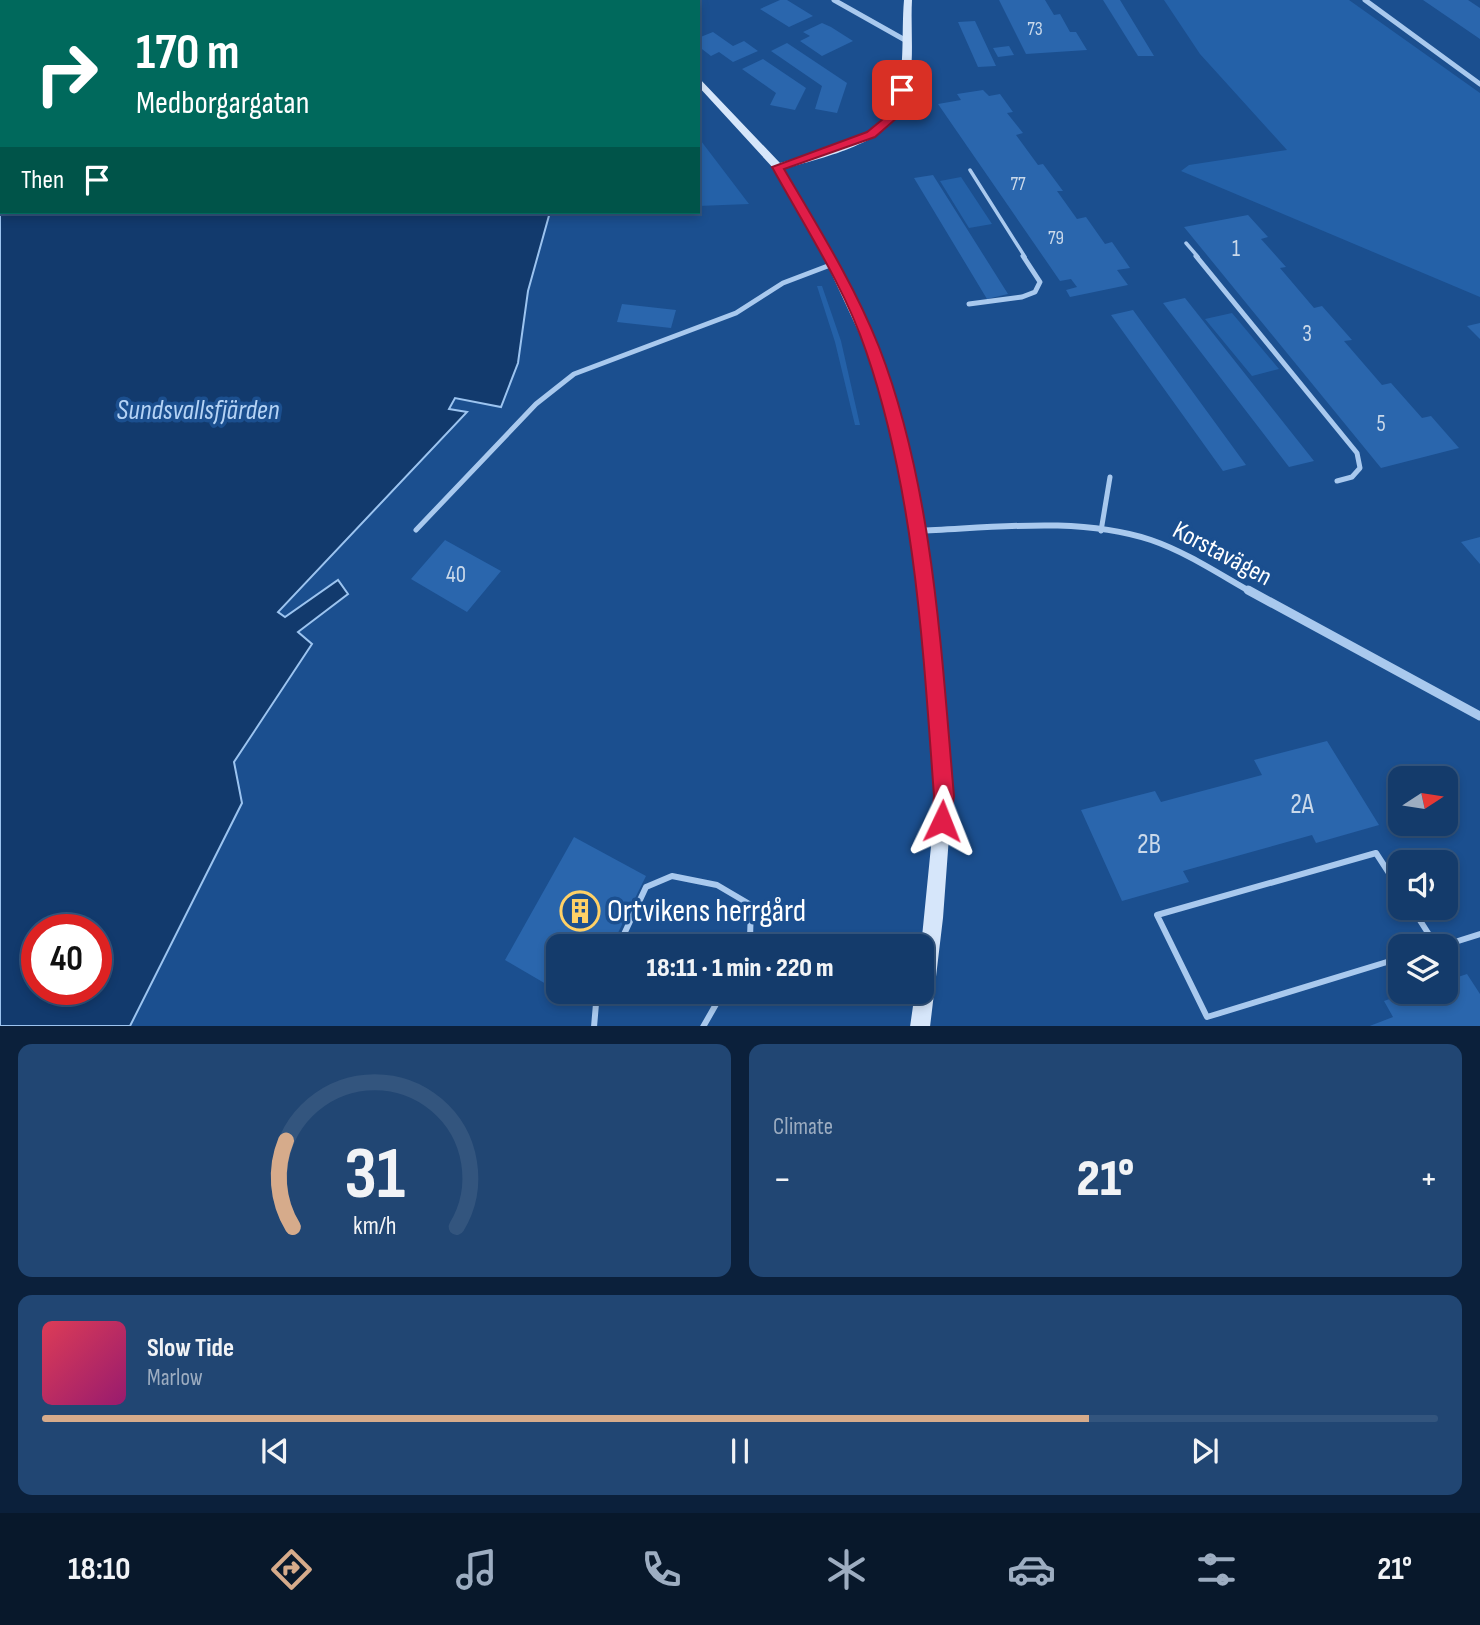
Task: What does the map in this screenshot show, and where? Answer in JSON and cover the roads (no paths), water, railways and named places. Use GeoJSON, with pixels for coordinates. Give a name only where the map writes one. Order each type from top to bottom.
{"type":"FeatureCollection","features":[{"type":"Feature","properties":{"kind":"street"},"geometry":{"type":"LineString","coordinates":[[834,0],[905,40]]}},
{"type":"Feature","properties":{"kind":"street"},"geometry":{"type":"LineString","coordinates":[[778,167],[871,135],[893,117],[902,90],[908,0]]}},
{"type":"Feature","properties":{"kind":"street"},"geometry":{"type":"LineString","coordinates":[[1365,0],[1480,84]]}},
{"type":"Feature","properties":{"kind":"street"},"geometry":{"type":"LineString","coordinates":[[700,81],[778,167],[833,264],[873,350],[895,421],[917,531],[937,694],[944,796],[934,918],[920,1026]]}},
{"type":"Feature","properties":{"kind":"street","name":"Korstavägen"},"geometry":{"type":"LineString","coordinates":[[917,531],[1101,531],[1150,540],[1184,555],[1480,716]]}},
{"type":"Feature","properties":{"kind":"lane"},"geometry":{"type":"LineString","coordinates":[[969,304],[1022,297],[1035,292],[1040,282],[970,170]]}},
{"type":"Feature","properties":{"kind":"lane"},"geometry":{"type":"LineString","coordinates":[[1186,243],[1357,453],[1360,468],[1352,477],[1337,481]]}},
{"type":"Feature","properties":{"kind":"lane"},"geometry":{"type":"LineString","coordinates":[[416,530],[536,404],[574,373],[736,313],[783,283],[833,264]]}},
{"type":"Feature","properties":{"kind":"lane"},"geometry":{"type":"LineString","coordinates":[[1101,531],[1110,477]]}},
{"type":"Feature","properties":{"kind":"lane"},"geometry":{"type":"LineString","coordinates":[[1388,872],[1376,853],[1157,915],[1207,1017],[1388,962]]}},
{"type":"Feature","properties":{"kind":"lane"},"geometry":{"type":"LineString","coordinates":[[624,934],[646,887],[672,876],[717,885],[751,905],[750,934]]}},
{"type":"Feature","properties":{"kind":"lane"},"geometry":{"type":"LineString","coordinates":[[1458,941],[1480,934]]}},
{"type":"Feature","properties":{"kind":"lane"},"geometry":{"type":"LineString","coordinates":[[594,1026],[596,1004]]}},
{"type":"Feature","properties":{"kind":"lane"},"geometry":{"type":"LineString","coordinates":[[705,1026],[716,1004]]}},
{"type":"Feature","properties":{"kind":"water","name":"Sundsvallsfjärden"},"geometry":{"type":"Polygon","coordinates":[[[0,214],[549,214],[528,291],[518,363],[501,407],[455,398],[449,409],[467,412],[278,612],[285,617],[338,580],[348,594],[298,632],[312,644],[234,762],[242,803],[130,1026],[0,1026],[0,214]]]}},
{"type":"Feature","properties":{"kind":"place","name":"Ortvikens herrgård"},"geometry":{"type":"Point","coordinates":[580,911]}}]}
